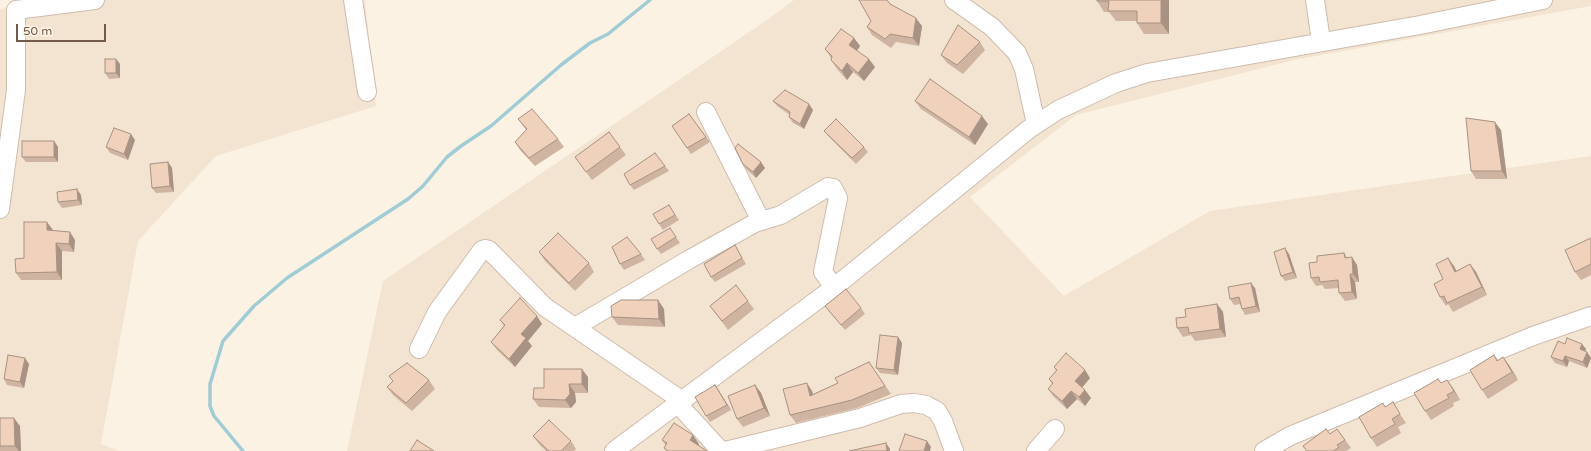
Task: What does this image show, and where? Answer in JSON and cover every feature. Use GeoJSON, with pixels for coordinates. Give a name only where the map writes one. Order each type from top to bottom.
{"type":"FeatureCollection","features":[{"type":"Feature","properties":{"kind":"street"},"geometry":{"type":"LineString","coordinates":[[0,209],[7,114],[17,62],[16,10],[96,0]]}},
{"type":"Feature","properties":{"kind":"street"},"geometry":{"type":"LineString","coordinates":[[353,0],[367,92]]}},
{"type":"Feature","properties":{"kind":"street"},"geometry":{"type":"LineString","coordinates":[[954,0],[992,27],[1017,53],[1024,69],[1036,124]]}},
{"type":"Feature","properties":{"kind":"street"},"geometry":{"type":"LineString","coordinates":[[1315,0],[1321,41]]}},
{"type":"Feature","properties":{"kind":"street"},"geometry":{"type":"LineString","coordinates":[[614,451],[834,287],[1036,124],[1058,110],[1086,96],[1116,83],[1147,73],[1321,41],[1420,25],[1502,4],[1543,0]]}},
{"type":"Feature","properties":{"kind":"street"},"geometry":{"type":"LineString","coordinates":[[706,112],[761,221]]}},
{"type":"Feature","properties":{"kind":"street"},"geometry":{"type":"LineString","coordinates":[[575,327],[690,259],[761,221],[781,214],[828,187],[833,188],[838,198],[823,272],[834,287]]}},
{"type":"Feature","properties":{"kind":"street"},"geometry":{"type":"LineString","coordinates":[[419,349],[437,312],[485,249],[489,250],[545,307],[679,402],[721,451]]}},
{"type":"Feature","properties":{"kind":"street"},"geometry":{"type":"LineString","coordinates":[[1264,451],[1290,436],[1533,336],[1591,316]]}},
{"type":"Feature","properties":{"kind":"street"},"geometry":{"type":"LineString","coordinates":[[725,451],[860,418],[901,404],[914,403],[926,405],[937,411],[943,421],[954,451]]}},
{"type":"Feature","properties":{"kind":"street"},"geometry":{"type":"LineString","coordinates":[[1036,451],[1055,429]]}},
{"type":"Feature","properties":{"kind":"shaded area"},"geometry":{"type":"Polygon","coordinates":[[[63,0],[365,0],[376,106],[216,156],[138,241],[101,444],[119,451],[0,451],[0,9],[63,0]]]}},
{"type":"Feature","properties":{"kind":"shaded area"},"geometry":{"type":"Polygon","coordinates":[[[794,0],[1591,0],[1591,6],[1294,60],[1076,115],[970,197],[1064,296],[1210,211],[1591,156],[1591,451],[347,451],[383,281],[767,20],[794,0]]]}},
{"type":"Feature","properties":{"kind":"building"},"geometry":{"type":"Polygon","coordinates":[[[859,0],[887,0],[890,4],[916,18],[913,38],[890,34],[885,39],[867,27],[871,21],[859,0]]]}},
{"type":"Feature","properties":{"kind":"building"},"geometry":{"type":"Polygon","coordinates":[[[1097,0],[1161,0],[1161,23],[1137,23],[1137,11],[1108,11],[1109,1],[1097,0]]]}},
{"type":"Feature","properties":{"kind":"building"},"geometry":{"type":"Polygon","coordinates":[[[958,25],[980,42],[957,65],[941,55],[958,25]]]}},
{"type":"Feature","properties":{"kind":"building"},"geometry":{"type":"Polygon","coordinates":[[[841,29],[854,38],[849,45],[869,59],[858,73],[847,63],[842,71],[831,60],[832,56],[825,49],[841,29]]]}},
{"type":"Feature","properties":{"kind":"building"},"geometry":{"type":"Polygon","coordinates":[[[105,59],[116,59],[116,73],[105,73],[105,59]]]}},
{"type":"Feature","properties":{"kind":"building"},"geometry":{"type":"Polygon","coordinates":[[[930,79],[982,116],[969,137],[915,101],[930,79]]]}},
{"type":"Feature","properties":{"kind":"building"},"geometry":{"type":"Polygon","coordinates":[[[785,90],[809,104],[800,124],[789,117],[790,112],[773,101],[785,90]]]}},
{"type":"Feature","properties":{"kind":"building"},"geometry":{"type":"Polygon","coordinates":[[[532,109],[558,139],[529,158],[515,142],[527,129],[518,119],[532,109]]]}},
{"type":"Feature","properties":{"kind":"building"},"geometry":{"type":"Polygon","coordinates":[[[689,114],[706,137],[687,148],[672,126],[689,114]]]}},
{"type":"Feature","properties":{"kind":"building"},"geometry":{"type":"Polygon","coordinates":[[[1466,118],[1495,122],[1502,171],[1471,171],[1466,118]]]}},
{"type":"Feature","properties":{"kind":"building"},"geometry":{"type":"Polygon","coordinates":[[[836,119],[864,147],[852,158],[824,131],[836,119]]]}},
{"type":"Feature","properties":{"kind":"building"},"geometry":{"type":"Polygon","coordinates":[[[114,128],[131,134],[124,154],[106,147],[114,128]]]}},
{"type":"Feature","properties":{"kind":"building"},"geometry":{"type":"Polygon","coordinates":[[[609,132],[620,147],[586,172],[575,157],[609,132]]]}},
{"type":"Feature","properties":{"kind":"building"},"geometry":{"type":"Polygon","coordinates":[[[22,141],[54,141],[54,157],[22,157],[22,141]]]}},
{"type":"Feature","properties":{"kind":"building"},"geometry":{"type":"Polygon","coordinates":[[[738,144],[761,162],[753,172],[743,164],[735,148],[738,144]]]}},
{"type":"Feature","properties":{"kind":"building"},"geometry":{"type":"Polygon","coordinates":[[[655,153],[665,166],[630,185],[624,174],[655,153]]]}},
{"type":"Feature","properties":{"kind":"building"},"geometry":{"type":"Polygon","coordinates":[[[168,162],[170,186],[152,188],[150,164],[168,162]]]}},
{"type":"Feature","properties":{"kind":"building"},"geometry":{"type":"Polygon","coordinates":[[[77,189],[78,200],[58,202],[57,192],[77,189]]]}},
{"type":"Feature","properties":{"kind":"building"},"geometry":{"type":"Polygon","coordinates":[[[669,205],[675,215],[659,224],[653,214],[669,205]]]}},
{"type":"Feature","properties":{"kind":"building"},"geometry":{"type":"Polygon","coordinates":[[[24,222],[47,222],[47,230],[70,232],[69,244],[56,243],[57,272],[16,273],[15,259],[24,258],[24,222]]]}},
{"type":"Feature","properties":{"kind":"building"},"geometry":{"type":"Polygon","coordinates":[[[670,228],[676,237],[657,249],[651,239],[670,228]]]}},
{"type":"Feature","properties":{"kind":"building"},"geometry":{"type":"Polygon","coordinates":[[[558,233],[589,263],[569,283],[539,252],[558,233]]]}},
{"type":"Feature","properties":{"kind":"building"},"geometry":{"type":"Polygon","coordinates":[[[627,237],[641,254],[620,264],[612,247],[627,237]]]}},
{"type":"Feature","properties":{"kind":"building"},"geometry":{"type":"Polygon","coordinates":[[[1591,238],[1591,264],[1575,272],[1565,250],[1591,238]]]}},
{"type":"Feature","properties":{"kind":"building"},"geometry":{"type":"Polygon","coordinates":[[[735,245],[742,258],[711,277],[704,264],[735,245]]]}},
{"type":"Feature","properties":{"kind":"building"},"geometry":{"type":"Polygon","coordinates":[[[1285,248],[1293,272],[1281,276],[1274,252],[1285,248]]]}},
{"type":"Feature","properties":{"kind":"building"},"geometry":{"type":"Polygon","coordinates":[[[1344,253],[1345,258],[1352,257],[1353,274],[1350,274],[1352,292],[1339,293],[1338,280],[1320,282],[1319,277],[1311,278],[1309,263],[1317,262],[1317,256],[1344,253]]]}},
{"type":"Feature","properties":{"kind":"building"},"geometry":{"type":"Polygon","coordinates":[[[1448,258],[1455,272],[1470,264],[1482,287],[1447,303],[1444,296],[1440,297],[1434,284],[1443,279],[1436,264],[1448,258]]]}},
{"type":"Feature","properties":{"kind":"building"},"geometry":{"type":"Polygon","coordinates":[[[1251,283],[1256,306],[1242,309],[1239,297],[1230,299],[1228,287],[1251,283]]]}},
{"type":"Feature","properties":{"kind":"building"},"geometry":{"type":"Polygon","coordinates":[[[736,285],[748,301],[722,321],[710,306],[736,285]]]}},
{"type":"Feature","properties":{"kind":"building"},"geometry":{"type":"Polygon","coordinates":[[[846,289],[861,308],[841,325],[825,306],[846,289]]]}},
{"type":"Feature","properties":{"kind":"building"},"geometry":{"type":"Polygon","coordinates":[[[520,298],[537,316],[521,334],[526,338],[509,359],[491,342],[505,325],[500,320],[520,298]]]}},
{"type":"Feature","properties":{"kind":"building"},"geometry":{"type":"Polygon","coordinates":[[[621,300],[658,300],[659,319],[612,317],[611,306],[621,300]]]}},
{"type":"Feature","properties":{"kind":"building"},"geometry":{"type":"Polygon","coordinates":[[[1217,304],[1220,329],[1189,333],[1188,327],[1177,328],[1176,318],[1186,317],[1185,309],[1217,304]]]}},
{"type":"Feature","properties":{"kind":"building"},"geometry":{"type":"Polygon","coordinates":[[[880,335],[898,337],[894,370],[876,368],[880,335]]]}},
{"type":"Feature","properties":{"kind":"building"},"geometry":{"type":"Polygon","coordinates":[[[1567,338],[1582,344],[1580,349],[1587,352],[1583,362],[1565,356],[1563,361],[1551,357],[1558,341],[1565,344],[1567,338]]]}},
{"type":"Feature","properties":{"kind":"building"},"geometry":{"type":"Polygon","coordinates":[[[1066,353],[1085,370],[1075,381],[1085,390],[1079,397],[1071,391],[1062,401],[1048,389],[1053,383],[1049,379],[1057,370],[1054,367],[1066,353]]]}},
{"type":"Feature","properties":{"kind":"building"},"geometry":{"type":"Polygon","coordinates":[[[8,355],[25,358],[20,382],[4,379],[8,355]]]}},
{"type":"Feature","properties":{"kind":"building"},"geometry":{"type":"Polygon","coordinates":[[[1494,355],[1497,361],[1503,357],[1512,372],[1482,390],[1470,370],[1494,355]]]}},
{"type":"Feature","properties":{"kind":"building"},"geometry":{"type":"Polygon","coordinates":[[[869,362],[885,386],[852,400],[790,415],[783,389],[807,383],[810,396],[838,383],[835,378],[869,362]]]}},
{"type":"Feature","properties":{"kind":"building"},"geometry":{"type":"Polygon","coordinates":[[[407,363],[429,380],[406,403],[387,387],[393,381],[389,376],[407,363]]]}},
{"type":"Feature","properties":{"kind":"building"},"geometry":{"type":"Polygon","coordinates":[[[544,369],[582,369],[582,384],[569,384],[570,394],[565,400],[533,399],[534,388],[544,388],[544,369]]]}},
{"type":"Feature","properties":{"kind":"building"},"geometry":{"type":"Polygon","coordinates":[[[1438,379],[1441,383],[1447,380],[1454,391],[1447,395],[1449,398],[1425,411],[1414,393],[1438,379]]]}},
{"type":"Feature","properties":{"kind":"building"},"geometry":{"type":"Polygon","coordinates":[[[715,385],[727,405],[706,416],[695,397],[715,385]]]}},
{"type":"Feature","properties":{"kind":"building"},"geometry":{"type":"Polygon","coordinates":[[[755,385],[764,408],[737,419],[728,396],[755,385]]]}},
{"type":"Feature","properties":{"kind":"building"},"geometry":{"type":"Polygon","coordinates":[[[1393,402],[1400,414],[1392,419],[1395,424],[1371,438],[1359,417],[1383,403],[1385,407],[1393,402]]]}},
{"type":"Feature","properties":{"kind":"building"},"geometry":{"type":"Polygon","coordinates":[[[0,418],[14,418],[15,446],[0,446],[0,418]]]}},
{"type":"Feature","properties":{"kind":"building"},"geometry":{"type":"Polygon","coordinates":[[[549,420],[571,441],[561,451],[549,451],[533,436],[549,420]]]}},
{"type":"Feature","properties":{"kind":"building"},"geometry":{"type":"Polygon","coordinates":[[[674,423],[693,435],[690,440],[707,451],[668,451],[664,448],[667,443],[662,440],[674,423]]]}},
{"type":"Feature","properties":{"kind":"building"},"geometry":{"type":"Polygon","coordinates":[[[1326,429],[1330,434],[1337,429],[1345,440],[1337,445],[1339,447],[1333,451],[1307,451],[1303,446],[1326,429]]]}},
{"type":"Feature","properties":{"kind":"building"},"geometry":{"type":"Polygon","coordinates":[[[905,434],[927,441],[924,451],[899,451],[905,434]]]}},
{"type":"Feature","properties":{"kind":"building"},"geometry":{"type":"Polygon","coordinates":[[[417,440],[434,451],[410,451],[417,440]]]}},
{"type":"Feature","properties":{"kind":"building"},"geometry":{"type":"Polygon","coordinates":[[[886,443],[887,451],[849,451],[886,443]]]}},
{"type":"Feature","properties":{"kind":"waterway"},"geometry":{"type":"LineString","coordinates":[[243,451],[214,416],[210,406],[210,384],[223,341],[254,306],[287,278],[408,199],[423,186],[447,157],[491,126],[561,65],[590,43],[608,34],[650,0]]}}]}
